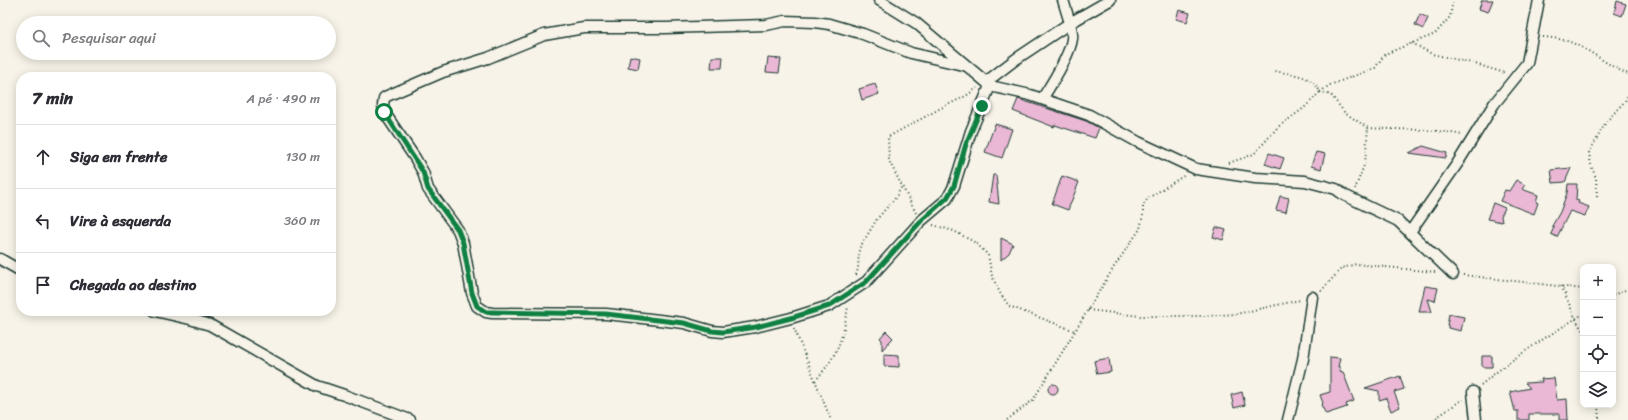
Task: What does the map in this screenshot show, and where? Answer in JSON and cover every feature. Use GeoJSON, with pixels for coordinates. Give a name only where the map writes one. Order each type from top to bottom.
{"type":"FeatureCollection","features":[{"type":"Feature","properties":{"kind":"street"},"geometry":{"type":"LineString","coordinates":[[879,0],[916,23],[988,84],[1042,99],[1088,115],[1138,142],[1196,169],[1255,178],[1305,181],[1336,189],[1352,199],[1398,221],[1453,274]]}},
{"type":"Feature","properties":{"kind":"street"},"geometry":{"type":"LineString","coordinates":[[1042,99],[1055,79],[1070,48],[1072,37],[1070,23],[1063,0]]}},
{"type":"Feature","properties":{"kind":"street"},"geometry":{"type":"LineString","coordinates":[[967,66],[911,53],[863,34],[829,24],[815,22],[785,21],[766,25],[666,28],[584,28],[544,35],[483,60],[443,72],[384,98],[382,105],[384,112],[423,172],[428,189],[458,230],[463,243],[472,293],[477,306],[481,310],[492,312],[606,314],[684,323],[712,331],[723,332],[756,327],[829,306],[866,282],[921,221],[947,198],[954,186],[966,144],[988,84],[1016,59],[1070,23],[1110,0]]}},
{"type":"Feature","properties":{"kind":"street"},"geometry":{"type":"LineString","coordinates":[[1410,232],[1457,164],[1494,104],[1527,63],[1539,0]]}},
{"type":"Feature","properties":{"kind":"street"},"geometry":{"type":"LineString","coordinates":[[0,259],[16,268]]}},
{"type":"Feature","properties":{"kind":"street"},"geometry":{"type":"LineString","coordinates":[[1288,420],[1303,359],[1312,297]]}},
{"type":"Feature","properties":{"kind":"street"},"geometry":{"type":"LineString","coordinates":[[177,316],[210,325],[317,386],[410,420]]}},
{"type":"Feature","properties":{"kind":"street"},"geometry":{"type":"LineString","coordinates":[[1473,392],[1476,420]]}},
{"type":"Feature","properties":{"kind":"path"},"geometry":{"type":"LineString","coordinates":[[1224,164],[1254,154],[1278,126],[1304,108],[1320,92],[1330,85],[1376,68],[1385,54],[1435,34],[1450,17],[1452,0]]}},
{"type":"Feature","properties":{"kind":"path"},"geometry":{"type":"LineString","coordinates":[[1532,36],[1570,42],[1581,47],[1609,65],[1628,74]]}},
{"type":"Feature","properties":{"kind":"path"},"geometry":{"type":"LineString","coordinates":[[1412,42],[1432,54],[1472,63],[1515,77]]}},
{"type":"Feature","properties":{"kind":"path"},"geometry":{"type":"LineString","coordinates":[[1275,71],[1304,76],[1317,84],[1320,92]]}},
{"type":"Feature","properties":{"kind":"path"},"geometry":{"type":"LineString","coordinates":[[988,84],[888,137],[889,161],[921,221],[954,231],[976,243],[988,255],[992,276],[1000,293],[1009,306],[1074,331]]}},
{"type":"Feature","properties":{"kind":"path"},"geometry":{"type":"LineString","coordinates":[[1320,92],[1331,95],[1345,113],[1368,128],[1404,128],[1441,132],[1473,138]]}},
{"type":"Feature","properties":{"kind":"path"},"geometry":{"type":"LineString","coordinates":[[1597,196],[1596,178],[1591,166],[1589,153],[1606,122],[1625,101],[1628,95]]}},
{"type":"Feature","properties":{"kind":"path"},"geometry":{"type":"LineString","coordinates":[[1352,199],[1365,163],[1368,128]]}},
{"type":"Feature","properties":{"kind":"path"},"geometry":{"type":"LineString","coordinates":[[1008,420],[1033,400],[1114,267],[1140,229],[1143,206],[1148,198],[1196,169]]}},
{"type":"Feature","properties":{"kind":"path"},"geometry":{"type":"LineString","coordinates":[[1088,310],[1140,316],[1203,316],[1236,314],[1312,297],[1325,288],[1334,275],[1342,268],[1356,264],[1580,289]]}},
{"type":"Feature","properties":{"kind":"path"},"geometry":{"type":"LineString","coordinates":[[1561,286],[1570,303],[1574,319],[1580,327]]}},
{"type":"Feature","properties":{"kind":"path"},"geometry":{"type":"LineString","coordinates":[[1616,293],[1628,289]]}},
{"type":"Feature","properties":{"kind":"path"},"geometry":{"type":"LineString","coordinates":[[1433,420],[1473,392],[1495,373],[1552,333],[1580,316]]}},
{"type":"Feature","properties":{"kind":"path"},"geometry":{"type":"LineString","coordinates":[[791,318],[831,420]]}},
{"type":"Feature","properties":{"kind":"path"},"geometry":{"type":"LineString","coordinates":[[1598,408],[1599,420]]}},
{"type":"Feature","properties":{"kind":"building"},"geometry":{"type":"Polygon","coordinates":[[[1482,0],[1493,0],[1488,12],[1479,9],[1482,0]]]}},
{"type":"Feature","properties":{"kind":"building"},"geometry":{"type":"Polygon","coordinates":[[[1617,1],[1626,4],[1622,16],[1614,13],[1617,1]]]}},
{"type":"Feature","properties":{"kind":"building"},"geometry":{"type":"Polygon","coordinates":[[[1179,10],[1190,13],[1187,22],[1176,19],[1179,10]]]}},
{"type":"Feature","properties":{"kind":"building"},"geometry":{"type":"Polygon","coordinates":[[[1420,14],[1428,18],[1423,29],[1415,25],[1420,14]]]}},
{"type":"Feature","properties":{"kind":"building"},"geometry":{"type":"Polygon","coordinates":[[[630,56],[640,58],[638,69],[628,67],[630,56]]]}},
{"type":"Feature","properties":{"kind":"building"},"geometry":{"type":"Polygon","coordinates":[[[712,57],[723,57],[722,68],[711,68],[712,57]]]}},
{"type":"Feature","properties":{"kind":"building"},"geometry":{"type":"Polygon","coordinates":[[[768,58],[781,59],[779,73],[766,72],[768,58]]]}},
{"type":"Feature","properties":{"kind":"building"},"geometry":{"type":"Polygon","coordinates":[[[875,84],[879,94],[862,100],[859,89],[875,84]]]}},
{"type":"Feature","properties":{"kind":"building"},"geometry":{"type":"Polygon","coordinates":[[[1018,99],[1086,121],[1099,128],[1095,138],[1055,125],[1054,127],[1013,111],[1018,99]]]}},
{"type":"Feature","properties":{"kind":"building"},"geometry":{"type":"Polygon","coordinates":[[[995,124],[1012,129],[1002,158],[985,152],[995,124]]]}},
{"type":"Feature","properties":{"kind":"building"},"geometry":{"type":"Polygon","coordinates":[[[1423,146],[1447,153],[1446,158],[1409,153],[1423,146]]]}},
{"type":"Feature","properties":{"kind":"building"},"geometry":{"type":"Polygon","coordinates":[[[1316,152],[1325,154],[1321,169],[1311,166],[1316,152]]]}},
{"type":"Feature","properties":{"kind":"building"},"geometry":{"type":"Polygon","coordinates":[[[1269,153],[1284,158],[1280,169],[1265,164],[1269,153]]]}},
{"type":"Feature","properties":{"kind":"building"},"geometry":{"type":"Polygon","coordinates":[[[1571,168],[1565,182],[1553,183],[1551,170],[1571,168]]]}},
{"type":"Feature","properties":{"kind":"building"},"geometry":{"type":"Polygon","coordinates":[[[993,175],[996,175],[999,204],[989,202],[993,175]]]}},
{"type":"Feature","properties":{"kind":"building"},"geometry":{"type":"Polygon","coordinates":[[[1062,176],[1079,182],[1068,210],[1052,204],[1062,176]]]}},
{"type":"Feature","properties":{"kind":"building"},"geometry":{"type":"Polygon","coordinates":[[[1516,180],[1525,185],[1522,189],[1538,195],[1536,202],[1538,203],[1534,214],[1500,201],[1505,190],[1509,191],[1516,180]]]}},
{"type":"Feature","properties":{"kind":"building"},"geometry":{"type":"Polygon","coordinates":[[[1568,184],[1577,184],[1576,200],[1579,201],[1578,203],[1589,207],[1585,216],[1570,211],[1557,237],[1551,234],[1554,227],[1552,226],[1560,212],[1567,193],[1568,184]]]}},
{"type":"Feature","properties":{"kind":"building"},"geometry":{"type":"Polygon","coordinates":[[[1280,196],[1289,198],[1286,212],[1276,210],[1280,196]]]}},
{"type":"Feature","properties":{"kind":"building"},"geometry":{"type":"Polygon","coordinates":[[[1493,203],[1505,208],[1501,216],[1502,222],[1487,219],[1493,203]]]}},
{"type":"Feature","properties":{"kind":"building"},"geometry":{"type":"Polygon","coordinates":[[[1216,227],[1226,230],[1223,240],[1213,237],[1216,227]]]}},
{"type":"Feature","properties":{"kind":"building"},"geometry":{"type":"Polygon","coordinates":[[[1001,238],[1013,244],[1009,253],[1001,260],[1001,238]]]}},
{"type":"Feature","properties":{"kind":"building"},"geometry":{"type":"Polygon","coordinates":[[[1425,286],[1438,288],[1435,301],[1428,299],[1432,312],[1419,312],[1425,286]]]}},
{"type":"Feature","properties":{"kind":"building"},"geometry":{"type":"Polygon","coordinates":[[[1449,314],[1464,317],[1461,331],[1448,328],[1447,325],[1449,314]]]}},
{"type":"Feature","properties":{"kind":"building"},"geometry":{"type":"Polygon","coordinates":[[[886,331],[893,338],[882,350],[882,340],[880,338],[886,331]]]}},
{"type":"Feature","properties":{"kind":"building"},"geometry":{"type":"Polygon","coordinates":[[[884,354],[899,355],[899,367],[884,366],[884,354]]]}},
{"type":"Feature","properties":{"kind":"building"},"geometry":{"type":"Polygon","coordinates":[[[1482,356],[1492,356],[1492,367],[1482,367],[1482,356]]]}},
{"type":"Feature","properties":{"kind":"building"},"geometry":{"type":"Polygon","coordinates":[[[1330,357],[1340,358],[1338,367],[1340,367],[1340,371],[1343,372],[1354,401],[1346,404],[1347,407],[1326,414],[1321,405],[1323,403],[1320,395],[1330,392],[1330,357]]]}},
{"type":"Feature","properties":{"kind":"building"},"geometry":{"type":"Polygon","coordinates":[[[1109,358],[1111,372],[1097,374],[1094,361],[1109,358]]]}},
{"type":"Feature","properties":{"kind":"building"},"geometry":{"type":"Polygon","coordinates":[[[1400,376],[1404,389],[1394,392],[1400,407],[1391,411],[1386,398],[1379,400],[1379,391],[1365,388],[1400,376]]]}},
{"type":"Feature","properties":{"kind":"building"},"geometry":{"type":"Polygon","coordinates":[[[1554,378],[1557,400],[1567,399],[1568,420],[1559,420],[1559,414],[1529,414],[1529,420],[1518,420],[1518,411],[1515,411],[1510,392],[1530,388],[1525,383],[1542,382],[1541,379],[1554,378]]]}},
{"type":"Feature","properties":{"kind":"building"},"geometry":{"type":"Polygon","coordinates":[[[1051,384],[1055,384],[1058,389],[1055,394],[1051,394],[1048,391],[1048,387],[1051,384]]]}},
{"type":"Feature","properties":{"kind":"building"},"geometry":{"type":"Polygon","coordinates":[[[1242,392],[1245,405],[1234,408],[1231,395],[1242,392]]]}},
{"type":"Feature","properties":{"kind":"route"},"geometry":{"type":"LineString","coordinates":[[384,112],[423,172],[428,189],[458,230],[463,243],[472,293],[477,306],[481,310],[486,312],[606,314],[661,319],[684,323],[712,331],[723,332],[756,327],[829,306],[850,294],[866,282],[921,221],[947,198],[954,186],[966,144],[982,106]]}}]}
